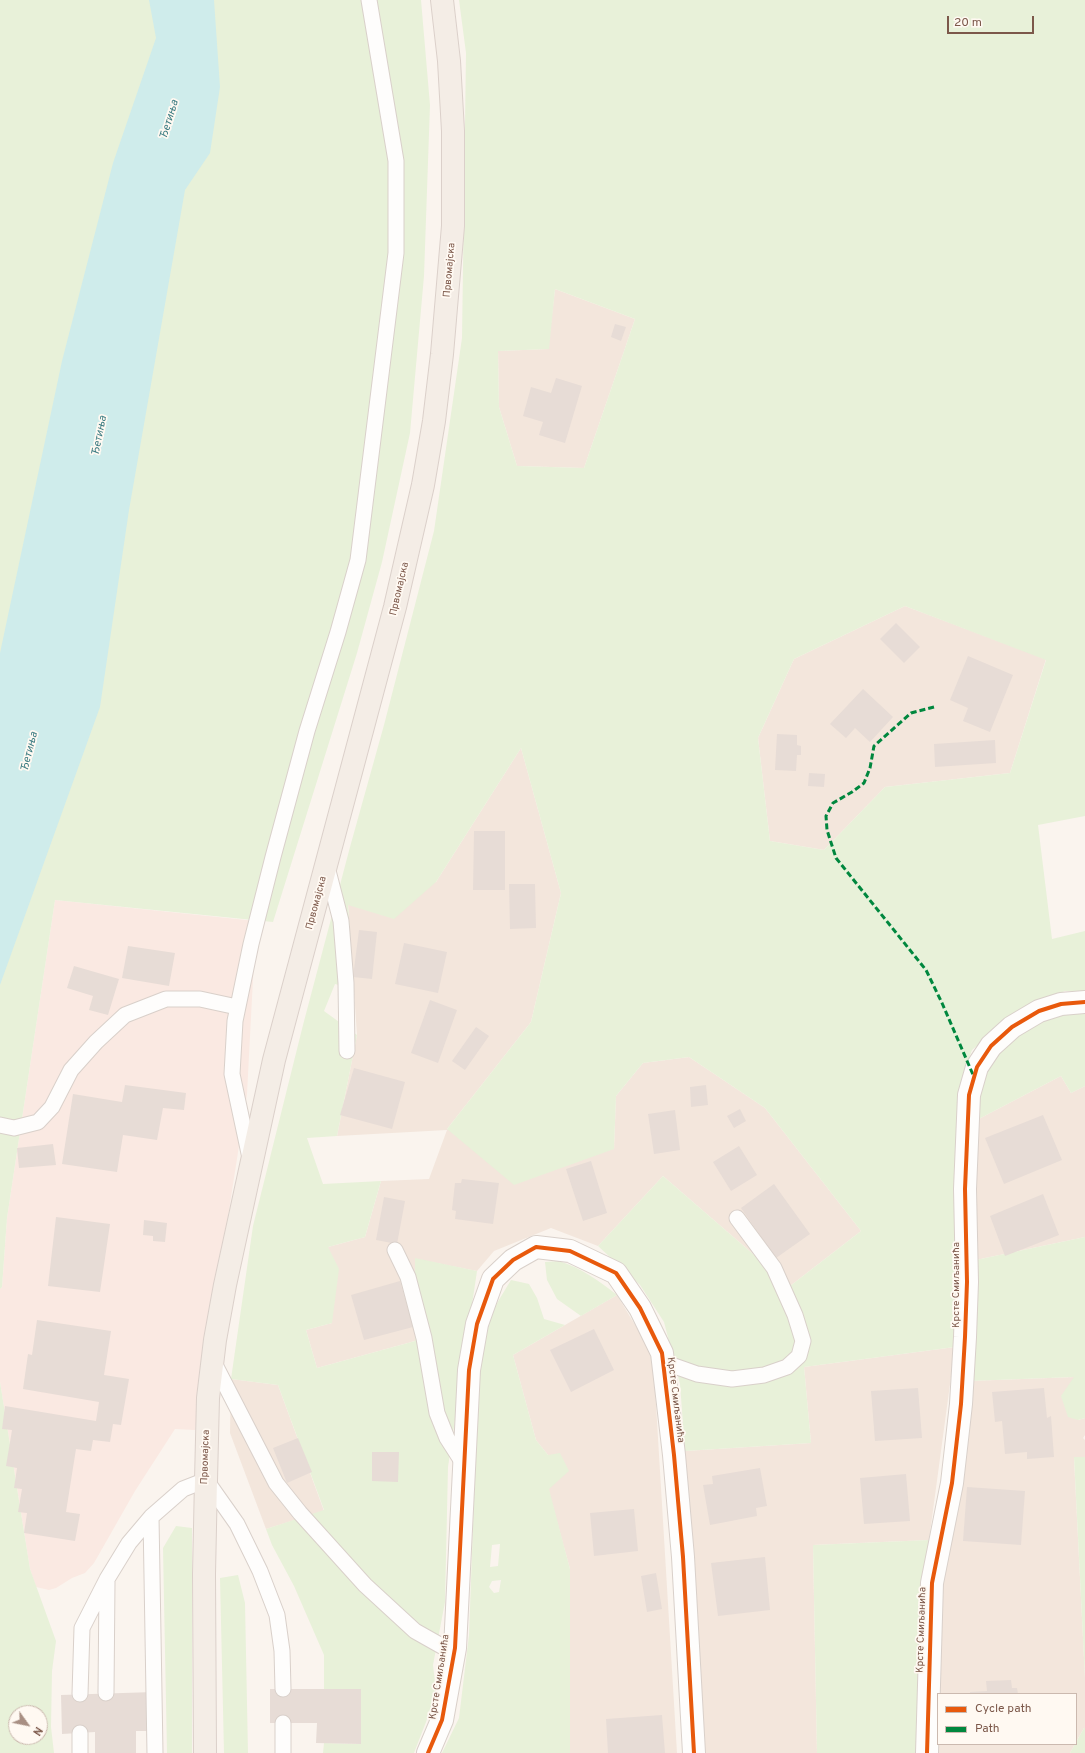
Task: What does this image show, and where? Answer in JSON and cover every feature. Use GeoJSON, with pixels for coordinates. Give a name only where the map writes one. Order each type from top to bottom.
{"type":"FeatureCollection","features":[{"type":"Feature","properties":{"kind":"main road","name":"Првомајска"},"geometry":{"type":"LineString","coordinates":[[205,1753],[204,1574],[208,1398],[225,1285],[274,1060],[396,608],[434,420],[443,347],[453,226],[453,131],[449,61],[442,0]]}},
{"type":"Feature","properties":{"kind":"street","name":"Крсте Смиљанића"},"geometry":{"type":"LineString","coordinates":[[927,1753],[932,1583],[952,1483],[961,1404],[967,1282],[966,1166],[969,1095],[977,1067],[991,1046],[1012,1027],[1039,1011],[1061,1004],[1085,1002]]}},
{"type":"Feature","properties":{"kind":"street","name":"Крсте Смиљанића"},"geometry":{"type":"LineString","coordinates":[[428,1753],[442,1720],[454,1652],[469,1370],[477,1324],[493,1279],[513,1260],[536,1247],[570,1251],[616,1273],[640,1308],[662,1353],[674,1455],[683,1557],[694,1753]]}},
{"type":"Feature","properties":{"kind":"lane","name":"Првомајска"},"geometry":{"type":"LineString","coordinates":[[252,1165],[232,1074],[237,1007],[273,857],[307,731],[338,632],[358,560],[396,253],[396,161],[368,0]]}},
{"type":"Feature","properties":{"kind":"lane"},"geometry":{"type":"LineString","coordinates":[[327,866],[341,921],[346,983],[347,1051]]}},
{"type":"Feature","properties":{"kind":"lane"},"geometry":{"type":"LineString","coordinates":[[0,1125],[14,1128],[38,1122],[52,1107],[71,1070],[96,1042],[125,1015],[166,999],[200,999],[237,1007]]}},
{"type":"Feature","properties":{"kind":"lane","name":"Крсте Смиљанића"},"geometry":{"type":"LineString","coordinates":[[663,1362],[697,1374],[732,1379],[764,1375],[787,1366],[799,1356],[803,1341],[795,1315],[774,1268],[737,1218]]}},
{"type":"Feature","properties":{"kind":"lane"},"geometry":{"type":"LineString","coordinates":[[395,1250],[408,1277],[422,1330],[437,1413],[447,1438],[463,1463]]}},
{"type":"Feature","properties":{"kind":"lane"},"geometry":{"type":"LineString","coordinates":[[213,1361],[276,1483],[300,1513],[365,1585],[415,1631],[454,1652]]}},
{"type":"Feature","properties":{"kind":"lane"},"geometry":{"type":"LineString","coordinates":[[80,1694],[82,1628],[107,1579],[129,1543],[151,1517],[183,1489],[206,1480],[237,1524],[260,1570],[278,1615],[282,1651],[283,1689]]}},
{"type":"Feature","properties":{"kind":"lane"},"geometry":{"type":"LineString","coordinates":[[151,1517],[155,1753]]}},
{"type":"Feature","properties":{"kind":"lane"},"geometry":{"type":"LineString","coordinates":[[106,1693],[107,1579]]}},
{"type":"Feature","properties":{"kind":"lane"},"geometry":{"type":"LineString","coordinates":[[283,1724],[283,1753]]}},
{"type":"Feature","properties":{"kind":"lane"},"geometry":{"type":"LineString","coordinates":[[80,1733],[80,1753]]}},
{"type":"Feature","properties":{"kind":"shaded area"},"geometry":{"type":"Polygon","coordinates":[[[555,289],[635,319],[584,468],[517,466],[499,407],[498,351],[548,349],[555,289]]]}},
{"type":"Feature","properties":{"kind":"shaded area"},"geometry":{"type":"Polygon","coordinates":[[[905,606],[1046,659],[1010,773],[885,787],[824,850],[770,841],[758,738],[794,659],[905,606]]]}},
{"type":"Feature","properties":{"kind":"shaded area"},"geometry":{"type":"Polygon","coordinates":[[[521,748],[561,893],[531,1022],[447,1129],[614,1149],[616,1096],[643,1063],[689,1057],[765,1108],[861,1231],[790,1286],[663,1176],[598,1246],[551,1228],[494,1251],[477,1271],[415,1259],[415,1341],[317,1368],[306,1330],[332,1323],[328,1247],[365,1237],[381,1181],[429,1179],[447,1130],[337,1136],[357,1035],[348,904],[436,882],[521,748]]]}},
{"type":"Feature","properties":{"kind":"shaded area"},"geometry":{"type":"Polygon","coordinates":[[[55,900],[256,921],[247,1094],[195,1430],[175,1429],[135,1491],[94,1563],[85,1573],[49,1590],[36,1587],[30,1569],[0,1382],[0,1289],[2,1287],[7,1218],[55,900]]]}},
{"type":"Feature","properties":{"kind":"shaded area"},"geometry":{"type":"Polygon","coordinates":[[[1061,1076],[1071,1093],[1085,1086],[1085,1237],[971,1261],[971,1123],[1061,1076]]]}},
{"type":"Feature","properties":{"kind":"shaded area"},"geometry":{"type":"Polygon","coordinates":[[[617,1295],[653,1355],[677,1753],[570,1753],[570,1569],[548,1489],[548,1455],[536,1440],[513,1355],[617,1295]]]}},
{"type":"Feature","properties":{"kind":"shaded area"},"geometry":{"type":"Polygon","coordinates":[[[955,1347],[929,1540],[813,1545],[817,1753],[704,1753],[685,1451],[811,1443],[804,1367],[955,1347]]]}},
{"type":"Feature","properties":{"kind":"shaded area"},"geometry":{"type":"Polygon","coordinates":[[[1075,1377],[1078,1420],[1085,1418],[1085,1435],[1083,1438],[1085,1440],[1085,1457],[1074,1458],[1085,1678],[1085,1728],[1077,1740],[1077,1693],[937,1693],[940,1578],[969,1381],[1075,1377]]]}},
{"type":"Feature","properties":{"kind":"shaded area"},"geometry":{"type":"Polygon","coordinates":[[[231,1379],[278,1385],[324,1511],[266,1529],[230,1433],[231,1379]]]}},
{"type":"Feature","properties":{"kind":"shaded area"},"geometry":{"type":"Polygon","coordinates":[[[937,1709],[937,1745],[1074,1745],[1070,1753],[936,1753],[937,1709]]]}},
{"type":"Feature","properties":{"kind":"green space"},"geometry":{"type":"Polygon","coordinates":[[[0,0],[421,0],[430,105],[424,276],[410,433],[382,562],[357,653],[273,922],[55,900],[7,1218],[2,1287],[0,1289],[0,0]]]}},
{"type":"Feature","properties":{"kind":"green space"},"geometry":{"type":"Polygon","coordinates":[[[459,0],[1085,0],[1085,816],[1038,825],[1052,939],[1085,931],[1085,991],[1065,991],[1017,1011],[972,1050],[964,1071],[957,1172],[954,1288],[955,1347],[804,1367],[811,1443],[685,1451],[680,1384],[664,1322],[640,1285],[598,1246],[663,1176],[790,1286],[861,1231],[765,1108],[689,1057],[643,1063],[616,1096],[614,1149],[514,1185],[447,1129],[531,1022],[561,893],[521,748],[436,882],[394,919],[348,905],[354,989],[335,984],[324,1011],[357,1035],[337,1136],[307,1138],[323,1184],[381,1181],[365,1237],[328,1247],[339,1269],[332,1323],[306,1330],[317,1368],[415,1341],[415,1258],[477,1271],[448,1467],[445,1602],[433,1665],[436,1691],[414,1753],[323,1753],[324,1743],[361,1744],[361,1690],[324,1689],[324,1655],[294,1586],[272,1545],[266,1529],[324,1510],[278,1385],[231,1379],[253,1226],[303,1025],[384,725],[434,531],[462,338],[466,53],[459,0]],[[555,289],[549,349],[498,351],[499,407],[517,466],[584,468],[635,319],[555,289]],[[905,606],[794,659],[758,738],[770,841],[824,850],[885,787],[1010,773],[1046,660],[905,606]]]}},
{"type":"Feature","properties":{"kind":"green space"},"geometry":{"type":"Polygon","coordinates":[[[1085,1009],[1085,1086],[1071,1093],[1061,1076],[971,1123],[974,1087],[998,1051],[1047,1013],[1085,1009]]]}},
{"type":"Feature","properties":{"kind":"green space"},"geometry":{"type":"Polygon","coordinates":[[[1085,1237],[1085,1418],[1078,1420],[1068,1417],[1061,1396],[1074,1377],[969,1381],[971,1261],[1085,1237]]]}},
{"type":"Feature","properties":{"kind":"green space"},"geometry":{"type":"Polygon","coordinates":[[[559,1261],[583,1271],[617,1295],[581,1316],[557,1299],[547,1280],[545,1262],[559,1261]]]}},
{"type":"Feature","properties":{"kind":"green space"},"geometry":{"type":"Polygon","coordinates":[[[511,1280],[529,1284],[537,1298],[544,1319],[565,1325],[513,1355],[536,1440],[548,1455],[560,1453],[569,1471],[549,1489],[570,1569],[570,1753],[442,1753],[459,1718],[469,1635],[479,1361],[491,1313],[511,1280]],[[500,1544],[492,1545],[490,1567],[498,1566],[500,1544]],[[501,1580],[492,1581],[489,1587],[494,1593],[499,1592],[501,1580]]]}},
{"type":"Feature","properties":{"kind":"green space"},"geometry":{"type":"Polygon","coordinates":[[[0,1382],[30,1569],[56,1641],[52,1671],[51,1727],[54,1753],[0,1753],[0,1382]]]}},
{"type":"Feature","properties":{"kind":"green space"},"geometry":{"type":"Polygon","coordinates":[[[1074,1457],[1085,1457],[1085,1678],[1074,1457]]]}},
{"type":"Feature","properties":{"kind":"green space"},"geometry":{"type":"Polygon","coordinates":[[[176,1526],[192,1528],[192,1753],[167,1753],[163,1548],[176,1526]]]}},
{"type":"Feature","properties":{"kind":"green space"},"geometry":{"type":"Polygon","coordinates":[[[929,1540],[916,1753],[817,1753],[813,1545],[929,1540]]]}},
{"type":"Feature","properties":{"kind":"green space"},"geometry":{"type":"Polygon","coordinates":[[[238,1575],[245,1603],[248,1753],[224,1753],[220,1578],[238,1575]]]}},
{"type":"Feature","properties":{"kind":"green space"},"geometry":{"type":"Polygon","coordinates":[[[1085,1728],[1085,1753],[1070,1753],[1074,1745],[1077,1745],[1077,1740],[1085,1728]]]}},
{"type":"Feature","properties":{"kind":"water","name":"Ђетиња"},"geometry":{"type":"Polygon","coordinates":[[[149,0],[214,0],[220,87],[210,153],[185,190],[129,510],[100,707],[0,985],[0,653],[62,361],[113,163],[156,38],[149,0]]]}},
{"type":"Feature","properties":{"kind":"building"},"geometry":{"type":"Polygon","coordinates":[[[615,324],[626,327],[621,341],[611,337],[615,324]]]}},
{"type":"Feature","properties":{"kind":"building"},"geometry":{"type":"Polygon","coordinates":[[[556,378],[582,386],[565,443],[539,435],[543,422],[523,416],[531,387],[551,393],[556,378]]]}},
{"type":"Feature","properties":{"kind":"building"},"geometry":{"type":"Polygon","coordinates":[[[896,623],[920,647],[904,663],[880,639],[896,623]]]}},
{"type":"Feature","properties":{"kind":"building"},"geometry":{"type":"Polygon","coordinates":[[[968,656],[1013,675],[990,732],[963,721],[968,708],[950,700],[968,656]]]}},
{"type":"Feature","properties":{"kind":"building"},"geometry":{"type":"Polygon","coordinates":[[[863,689],[893,717],[870,742],[855,728],[846,738],[830,724],[863,689]]]}},
{"type":"Feature","properties":{"kind":"building"},"geometry":{"type":"Polygon","coordinates":[[[777,734],[797,735],[797,745],[801,746],[801,755],[797,755],[796,771],[775,770],[777,734]]]}},
{"type":"Feature","properties":{"kind":"building"},"geometry":{"type":"Polygon","coordinates":[[[995,740],[996,763],[935,767],[934,744],[995,740]]]}},
{"type":"Feature","properties":{"kind":"building"},"geometry":{"type":"Polygon","coordinates":[[[809,773],[825,774],[824,787],[808,786],[809,773]]]}},
{"type":"Feature","properties":{"kind":"building"},"geometry":{"type":"Polygon","coordinates":[[[474,831],[505,831],[505,890],[473,890],[474,831]]]}},
{"type":"Feature","properties":{"kind":"building"},"geometry":{"type":"Polygon","coordinates":[[[509,884],[535,884],[536,928],[510,929],[509,884]]]}},
{"type":"Feature","properties":{"kind":"building"},"geometry":{"type":"Polygon","coordinates":[[[359,930],[377,932],[372,979],[353,977],[359,930]]]}},
{"type":"Feature","properties":{"kind":"building"},"geometry":{"type":"Polygon","coordinates":[[[404,943],[447,952],[438,993],[395,984],[404,943]]]}},
{"type":"Feature","properties":{"kind":"building"},"geometry":{"type":"Polygon","coordinates":[[[128,946],[175,953],[169,986],[122,978],[128,946]]]}},
{"type":"Feature","properties":{"kind":"building"},"geometry":{"type":"Polygon","coordinates":[[[74,966],[119,979],[108,1015],[89,1010],[93,996],[67,988],[74,966]]]}},
{"type":"Feature","properties":{"kind":"building"},"geometry":{"type":"Polygon","coordinates":[[[430,1000],[457,1010],[438,1063],[411,1053],[430,1000]]]}},
{"type":"Feature","properties":{"kind":"building"},"geometry":{"type":"Polygon","coordinates":[[[476,1027],[489,1036],[465,1070],[452,1061],[476,1027]]]}},
{"type":"Feature","properties":{"kind":"building"},"geometry":{"type":"Polygon","coordinates":[[[354,1068],[405,1082],[392,1129],[340,1115],[354,1068]]]}},
{"type":"Feature","properties":{"kind":"building"},"geometry":{"type":"Polygon","coordinates":[[[125,1085],[186,1093],[184,1110],[163,1108],[157,1140],[123,1135],[117,1172],[62,1164],[73,1094],[122,1102],[125,1085]]]}},
{"type":"Feature","properties":{"kind":"building"},"geometry":{"type":"Polygon","coordinates":[[[706,1085],[708,1105],[691,1107],[690,1087],[706,1085]]]}},
{"type":"Feature","properties":{"kind":"building"},"geometry":{"type":"Polygon","coordinates":[[[740,1109],[746,1121],[734,1128],[727,1116],[740,1109]]]}},
{"type":"Feature","properties":{"kind":"building"},"geometry":{"type":"Polygon","coordinates":[[[675,1110],[680,1150],[654,1154],[648,1114],[675,1110]]]}},
{"type":"Feature","properties":{"kind":"building"},"geometry":{"type":"Polygon","coordinates":[[[1043,1115],[1062,1160],[1004,1184],[985,1138],[1043,1115]]]}},
{"type":"Feature","properties":{"kind":"building"},"geometry":{"type":"Polygon","coordinates":[[[53,1144],[56,1165],[19,1168],[17,1148],[53,1144]]]}},
{"type":"Feature","properties":{"kind":"building"},"geometry":{"type":"Polygon","coordinates":[[[739,1146],[757,1175],[731,1191],[713,1162],[739,1146]]]}},
{"type":"Feature","properties":{"kind":"building"},"geometry":{"type":"Polygon","coordinates":[[[591,1161],[607,1213],[583,1221],[566,1169],[591,1161]]]}},
{"type":"Feature","properties":{"kind":"building"},"geometry":{"type":"Polygon","coordinates":[[[462,1179],[499,1183],[493,1224],[455,1219],[456,1211],[452,1210],[455,1183],[461,1183],[462,1179]]]}},
{"type":"Feature","properties":{"kind":"building"},"geometry":{"type":"Polygon","coordinates":[[[774,1184],[810,1234],[776,1258],[741,1208],[774,1184]]]}},
{"type":"Feature","properties":{"kind":"building"},"geometry":{"type":"Polygon","coordinates":[[[1043,1194],[1059,1235],[1005,1256],[990,1216],[1043,1194]]]}},
{"type":"Feature","properties":{"kind":"building"},"geometry":{"type":"Polygon","coordinates":[[[384,1197],[405,1201],[397,1244],[376,1240],[384,1197]]]}},
{"type":"Feature","properties":{"kind":"building"},"geometry":{"type":"Polygon","coordinates":[[[56,1217],[110,1224],[100,1292],[48,1286],[56,1217]]]}},
{"type":"Feature","properties":{"kind":"building"},"geometry":{"type":"Polygon","coordinates":[[[144,1220],[167,1223],[165,1242],[153,1241],[153,1236],[143,1235],[144,1220]]]}},
{"type":"Feature","properties":{"kind":"building"},"geometry":{"type":"Polygon","coordinates":[[[400,1281],[413,1327],[364,1340],[351,1295],[400,1281]]]}},
{"type":"Feature","properties":{"kind":"building"},"geometry":{"type":"Polygon","coordinates":[[[37,1320],[111,1331],[104,1375],[129,1379],[121,1425],[113,1424],[110,1442],[93,1440],[91,1451],[76,1449],[66,1512],[80,1514],[75,1541],[24,1533],[27,1513],[18,1512],[22,1489],[14,1488],[17,1468],[6,1466],[12,1430],[2,1429],[5,1406],[96,1421],[99,1402],[23,1389],[28,1354],[32,1355],[37,1320]]]}},
{"type":"Feature","properties":{"kind":"building"},"geometry":{"type":"Polygon","coordinates":[[[594,1329],[614,1370],[571,1392],[550,1350],[594,1329]]]}},
{"type":"Feature","properties":{"kind":"building"},"geometry":{"type":"Polygon","coordinates":[[[918,1388],[922,1438],[875,1441],[871,1391],[918,1388]]]}},
{"type":"Feature","properties":{"kind":"building"},"geometry":{"type":"Polygon","coordinates":[[[1044,1388],[1047,1418],[1051,1416],[1054,1457],[1027,1459],[1027,1452],[1005,1454],[1002,1421],[995,1422],[992,1392],[1044,1388]]]}},
{"type":"Feature","properties":{"kind":"building"},"geometry":{"type":"Polygon","coordinates":[[[298,1438],[312,1472],[287,1483],[273,1448],[298,1438]]]}},
{"type":"Feature","properties":{"kind":"building"},"geometry":{"type":"Polygon","coordinates":[[[372,1452],[399,1452],[398,1482],[372,1481],[372,1452]]]}},
{"type":"Feature","properties":{"kind":"building"},"geometry":{"type":"Polygon","coordinates":[[[760,1468],[767,1506],[756,1508],[757,1516],[710,1525],[703,1485],[713,1484],[712,1476],[760,1468]]]}},
{"type":"Feature","properties":{"kind":"building"},"geometry":{"type":"Polygon","coordinates":[[[906,1474],[910,1521],[864,1524],[860,1478],[906,1474]]]}},
{"type":"Feature","properties":{"kind":"building"},"geometry":{"type":"Polygon","coordinates":[[[967,1487],[1025,1491],[1021,1545],[963,1541],[967,1487]]]}},
{"type":"Feature","properties":{"kind":"building"},"geometry":{"type":"Polygon","coordinates":[[[634,1509],[638,1551],[594,1556],[590,1513],[634,1509]]]}},
{"type":"Feature","properties":{"kind":"building"},"geometry":{"type":"Polygon","coordinates":[[[765,1557],[770,1610],[718,1616],[711,1563],[765,1557]]]}},
{"type":"Feature","properties":{"kind":"building"},"geometry":{"type":"Polygon","coordinates":[[[656,1573],[662,1609],[647,1612],[641,1576],[656,1573]]]}},
{"type":"Feature","properties":{"kind":"building"},"geometry":{"type":"Polygon","coordinates":[[[1011,1680],[1012,1688],[1017,1688],[1018,1693],[970,1693],[987,1691],[986,1681],[1011,1680]]]}},
{"type":"Feature","properties":{"kind":"building"},"geometry":{"type":"Polygon","coordinates":[[[270,1689],[361,1689],[361,1744],[316,1743],[317,1723],[270,1723],[270,1689]]]}},
{"type":"Feature","properties":{"kind":"building"},"geometry":{"type":"Polygon","coordinates":[[[154,1692],[154,1731],[136,1731],[136,1753],[95,1753],[95,1732],[62,1734],[61,1695],[154,1692]]]}},
{"type":"Feature","properties":{"kind":"building"},"geometry":{"type":"Polygon","coordinates":[[[662,1715],[665,1753],[608,1753],[606,1719],[662,1715]]]}},
{"type":"Feature","properties":{"kind":"marked path"},"geometry":{"type":"LineString","coordinates":[[934,707],[911,713],[874,746],[870,768],[864,783],[833,803],[826,816],[827,830],[836,858],[926,970],[974,1077]]}},
{"type":"Feature","properties":{"kind":"cycle path"},"geometry":{"type":"LineString","coordinates":[[927,1753],[932,1583],[952,1483],[961,1404],[967,1282],[965,1189],[969,1095],[977,1067],[991,1046],[1012,1027],[1039,1011],[1061,1004],[1085,1002]]}},
{"type":"Feature","properties":{"kind":"cycle path"},"geometry":{"type":"LineString","coordinates":[[428,1753],[442,1720],[455,1648],[469,1370],[477,1324],[493,1279],[513,1260],[536,1247],[570,1251],[616,1273],[640,1308],[662,1353],[674,1455],[683,1557],[694,1753]]}}]}
